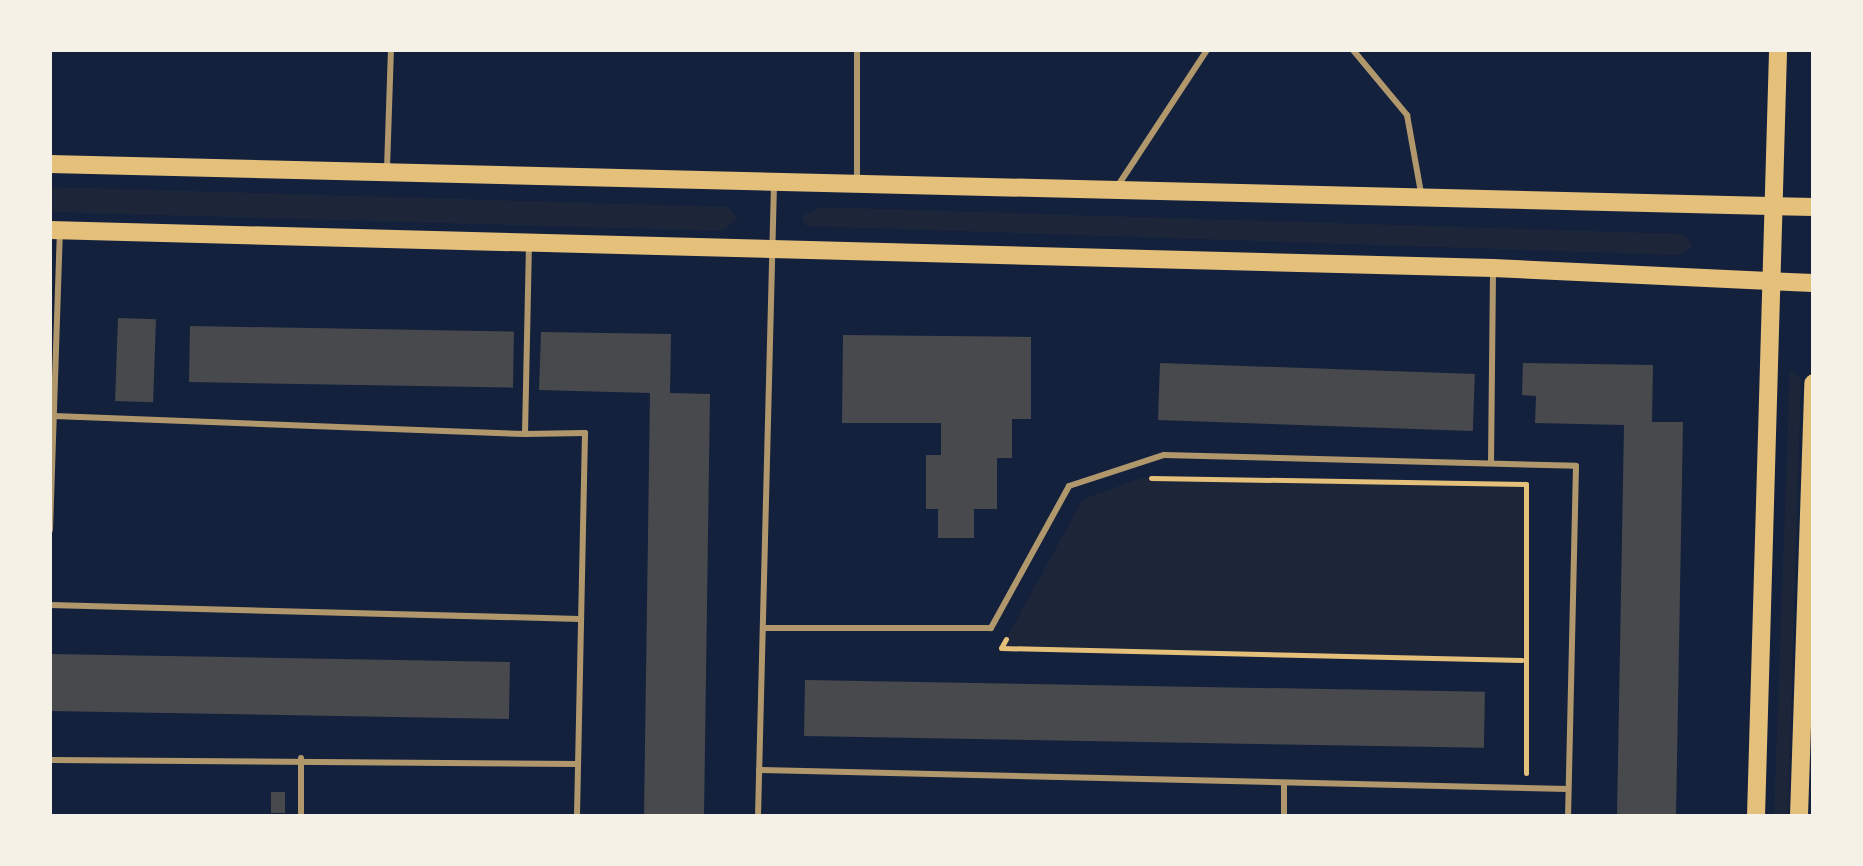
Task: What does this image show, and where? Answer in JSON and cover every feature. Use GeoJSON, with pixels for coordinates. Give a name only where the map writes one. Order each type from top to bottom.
{"type":"FeatureCollection","features":[{"type":"Feature","properties":{"kind":"main road"},"geometry":{"type":"LineString","coordinates":[[1756,816],[1778,50]]}},
{"type":"Feature","properties":{"kind":"main road"},"geometry":{"type":"LineString","coordinates":[[50,164],[774,186],[1813,207]]}},
{"type":"Feature","properties":{"kind":"main road"},"geometry":{"type":"LineString","coordinates":[[55,230],[1492,268],[1813,283]]}},
{"type":"Feature","properties":{"kind":"main road"},"geometry":{"type":"LineString","coordinates":[[1799,816],[1807,742],[1813,383]]}},
{"type":"Feature","properties":{"kind":"lane"},"geometry":{"type":"LineString","coordinates":[[386,174],[390,50]]}},
{"type":"Feature","properties":{"kind":"lane"},"geometry":{"type":"LineString","coordinates":[[857,50],[857,188]]}},
{"type":"Feature","properties":{"kind":"lane"},"geometry":{"type":"LineString","coordinates":[[1114,192],[1144,136],[1207,50]]}},
{"type":"Feature","properties":{"kind":"lane"},"geometry":{"type":"LineString","coordinates":[[1353,50],[1407,115],[1422,198]]}},
{"type":"Feature","properties":{"kind":"lane"},"geometry":{"type":"LineString","coordinates":[[758,816],[774,186]]}},
{"type":"Feature","properties":{"kind":"lane"},"geometry":{"type":"LineString","coordinates":[[50,530],[55,230]]}},
{"type":"Feature","properties":{"kind":"lane"},"geometry":{"type":"LineString","coordinates":[[524,434],[528,245]]}},
{"type":"Feature","properties":{"kind":"lane"},"geometry":{"type":"LineString","coordinates":[[1491,464],[1492,268]]}},
{"type":"Feature","properties":{"kind":"lane"},"geometry":{"type":"LineString","coordinates":[[54,416],[585,434],[577,816]]}},
{"type":"Feature","properties":{"kind":"lane"},"geometry":{"type":"LineString","coordinates":[[762,628],[991,628],[1070,486],[1164,455],[1576,466],[1568,816]]}},
{"type":"Feature","properties":{"kind":"lane"},"geometry":{"type":"LineString","coordinates":[[50,605],[580,619]]}},
{"type":"Feature","properties":{"kind":"lane"},"geometry":{"type":"LineString","coordinates":[[50,760],[301,758],[578,764]]}},
{"type":"Feature","properties":{"kind":"lane"},"geometry":{"type":"LineString","coordinates":[[301,758],[301,816]]}},
{"type":"Feature","properties":{"kind":"lane"},"geometry":{"type":"LineString","coordinates":[[758,770],[1568,789]]}},
{"type":"Feature","properties":{"kind":"lane"},"geometry":{"type":"LineString","coordinates":[[1284,782],[1284,816]]}},
{"type":"Feature","properties":{"kind":"path"},"geometry":{"type":"LineString","coordinates":[[1142,478],[1526,484],[1522,660],[1526,775]]}},
{"type":"Feature","properties":{"kind":"path"},"geometry":{"type":"LineString","coordinates":[[1010,632],[1001,648],[1522,660]]}},
{"type":"Feature","properties":{"kind":"shaded area"},"geometry":{"type":"Polygon","coordinates":[[[50,187],[728,207],[738,218],[723,231],[50,212],[50,187]]]}},
{"type":"Feature","properties":{"kind":"shaded area"},"geometry":{"type":"Polygon","coordinates":[[[820,207],[1683,234],[1693,246],[1678,255],[806,226],[801,217],[820,207]]]}},
{"type":"Feature","properties":{"kind":"shaded area"},"geometry":{"type":"Polygon","coordinates":[[[1790,370],[1801,379],[1788,816],[1774,816],[1790,370]]]}},
{"type":"Feature","properties":{"kind":"shaded area"},"geometry":{"type":"Polygon","coordinates":[[[1142,478],[1526,484],[1522,660],[1001,648],[1083,499],[1142,478]]]}},
{"type":"Feature","properties":{"kind":"building"},"geometry":{"type":"Polygon","coordinates":[[[118,318],[156,319],[153,402],[115,401],[118,318]]]}},
{"type":"Feature","properties":{"kind":"building"},"geometry":{"type":"Polygon","coordinates":[[[190,326],[514,332],[513,388],[189,382],[190,326]]]}},
{"type":"Feature","properties":{"kind":"building"},"geometry":{"type":"Polygon","coordinates":[[[541,332],[671,334],[670,393],[710,394],[704,816],[644,816],[650,393],[539,390],[541,332]]]}},
{"type":"Feature","properties":{"kind":"building"},"geometry":{"type":"Polygon","coordinates":[[[843,335],[1031,337],[1031,419],[1012,419],[1012,458],[997,458],[997,509],[974,509],[974,538],[938,538],[938,509],[926,509],[926,455],[941,455],[941,423],[842,423],[843,335]]]}},
{"type":"Feature","properties":{"kind":"building"},"geometry":{"type":"Polygon","coordinates":[[[1160,363],[1475,374],[1473,431],[1158,420],[1160,363]]]}},
{"type":"Feature","properties":{"kind":"building"},"geometry":{"type":"Polygon","coordinates":[[[1523,363],[1653,365],[1652,422],[1683,422],[1676,816],[1617,816],[1624,425],[1535,423],[1536,396],[1522,395],[1523,363]]]}},
{"type":"Feature","properties":{"kind":"building"},"geometry":{"type":"Polygon","coordinates":[[[50,654],[510,662],[509,719],[50,711],[50,654]]]}},
{"type":"Feature","properties":{"kind":"building"},"geometry":{"type":"Polygon","coordinates":[[[805,680],[1485,692],[1484,748],[804,736],[805,680]]]}},
{"type":"Feature","properties":{"kind":"building"},"geometry":{"type":"Polygon","coordinates":[[[271,792],[285,792],[285,813],[271,813],[271,792]]]}}]}
